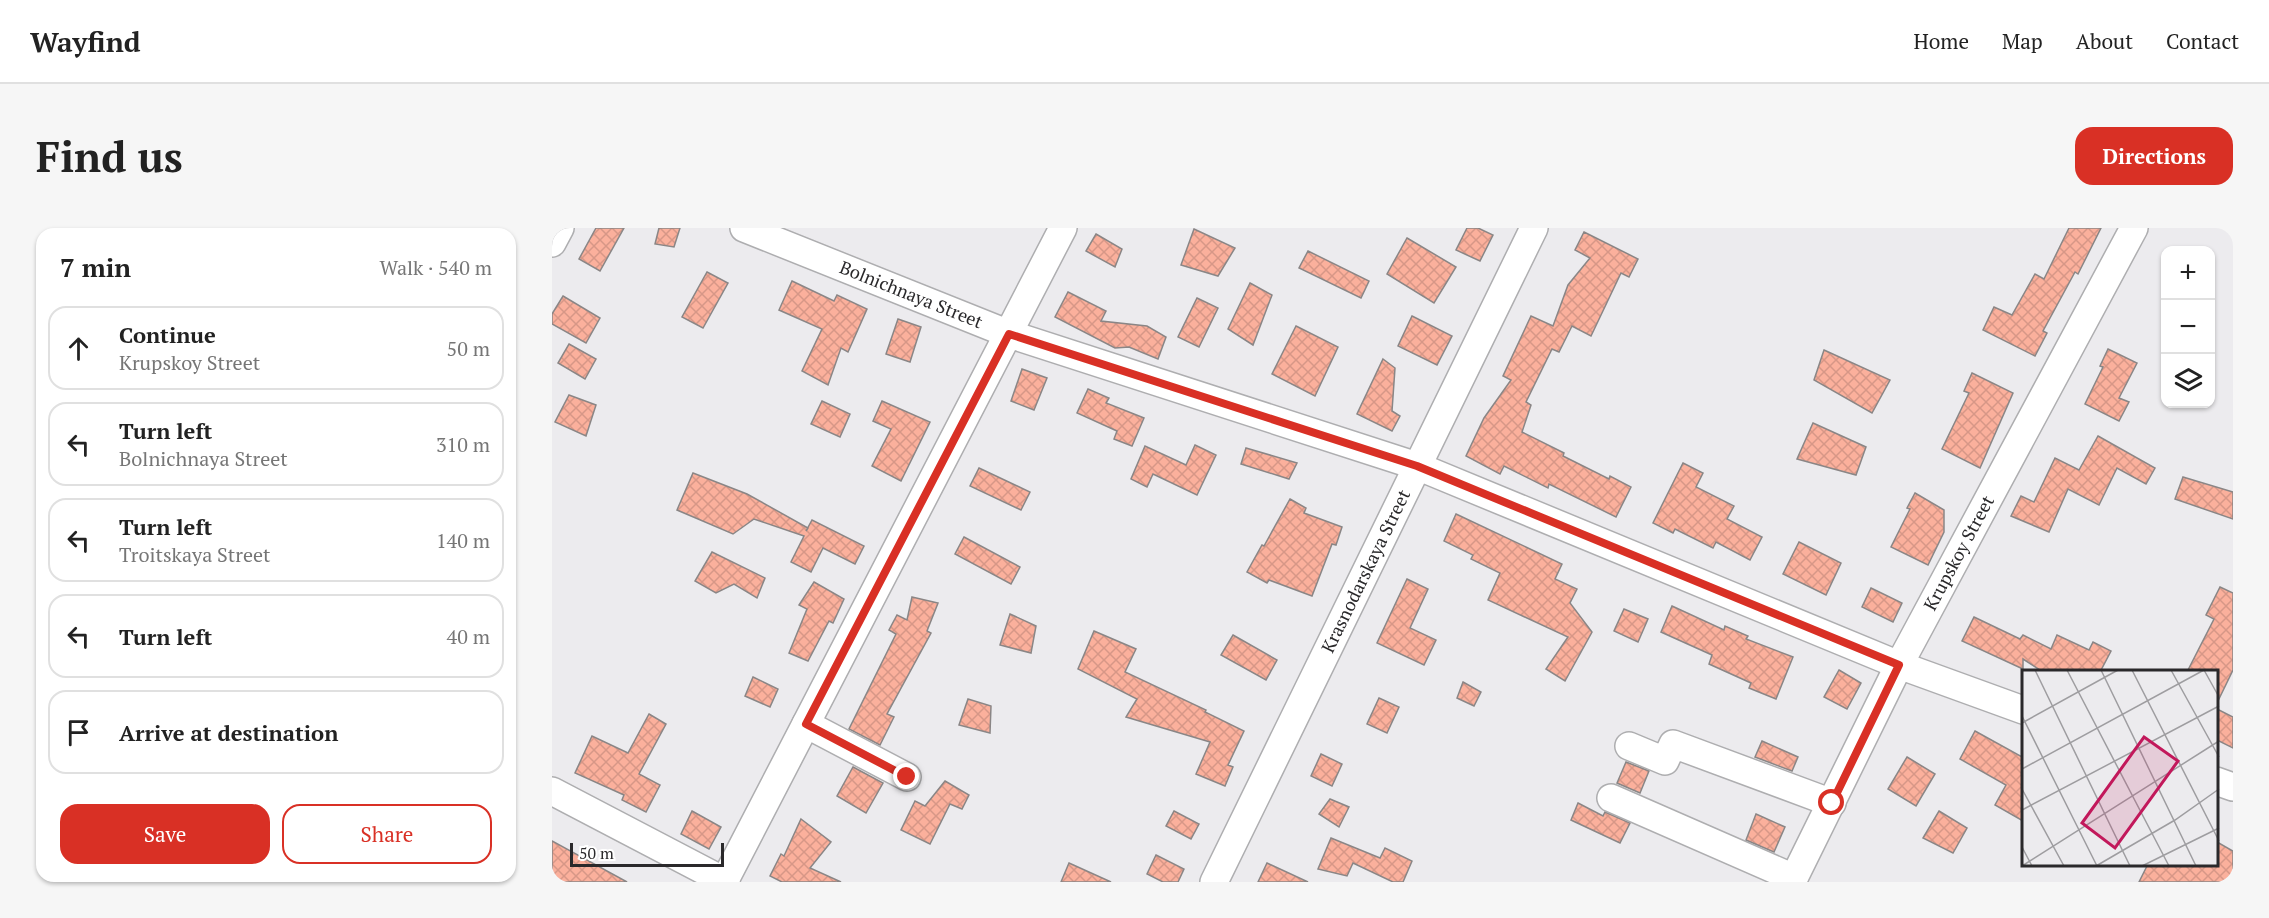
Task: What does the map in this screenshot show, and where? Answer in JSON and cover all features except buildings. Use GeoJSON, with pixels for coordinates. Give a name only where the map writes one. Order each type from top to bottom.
{"type":"FeatureCollection","features":[{"type":"Feature","properties":{"kind":"street"},"geometry":{"type":"LineString","coordinates":[[552,243],[560,228]]}},
{"type":"Feature","properties":{"kind":"street","name":"Bolnichnaya Street"},"geometry":{"type":"LineString","coordinates":[[744,228],[1009,334],[1417,466],[1899,665],[2022,710]]}},
{"type":"Feature","properties":{"kind":"street"},"geometry":{"type":"LineString","coordinates":[[552,791],[725,882],[1063,228]]}},
{"type":"Feature","properties":{"kind":"street","name":"Krasnodarskaya Street"},"geometry":{"type":"LineString","coordinates":[[1214,882],[1534,228]]}},
{"type":"Feature","properties":{"kind":"street","name":"Krupskoy Street"},"geometry":{"type":"LineString","coordinates":[[1793,880],[1899,665],[2134,228]]}},
{"type":"Feature","properties":{"kind":"street"},"geometry":{"type":"LineString","coordinates":[[806,724],[907,777]]}},
{"type":"Feature","properties":{"kind":"street"},"geometry":{"type":"LineString","coordinates":[[1629,747],[1665,761],[1672,744],[1832,803]]}},
{"type":"Feature","properties":{"kind":"street"},"geometry":{"type":"LineString","coordinates":[[2218,781],[2233,787]]}},
{"type":"Feature","properties":{"kind":"street"},"geometry":{"type":"LineString","coordinates":[[1611,798],[1793,880]]}},
{"type":"Feature","properties":{"kind":"route"},"geometry":{"type":"LineString","coordinates":[[907,777],[806,724],[1009,334],[1417,466],[1899,665],[1832,803]]}}]}
